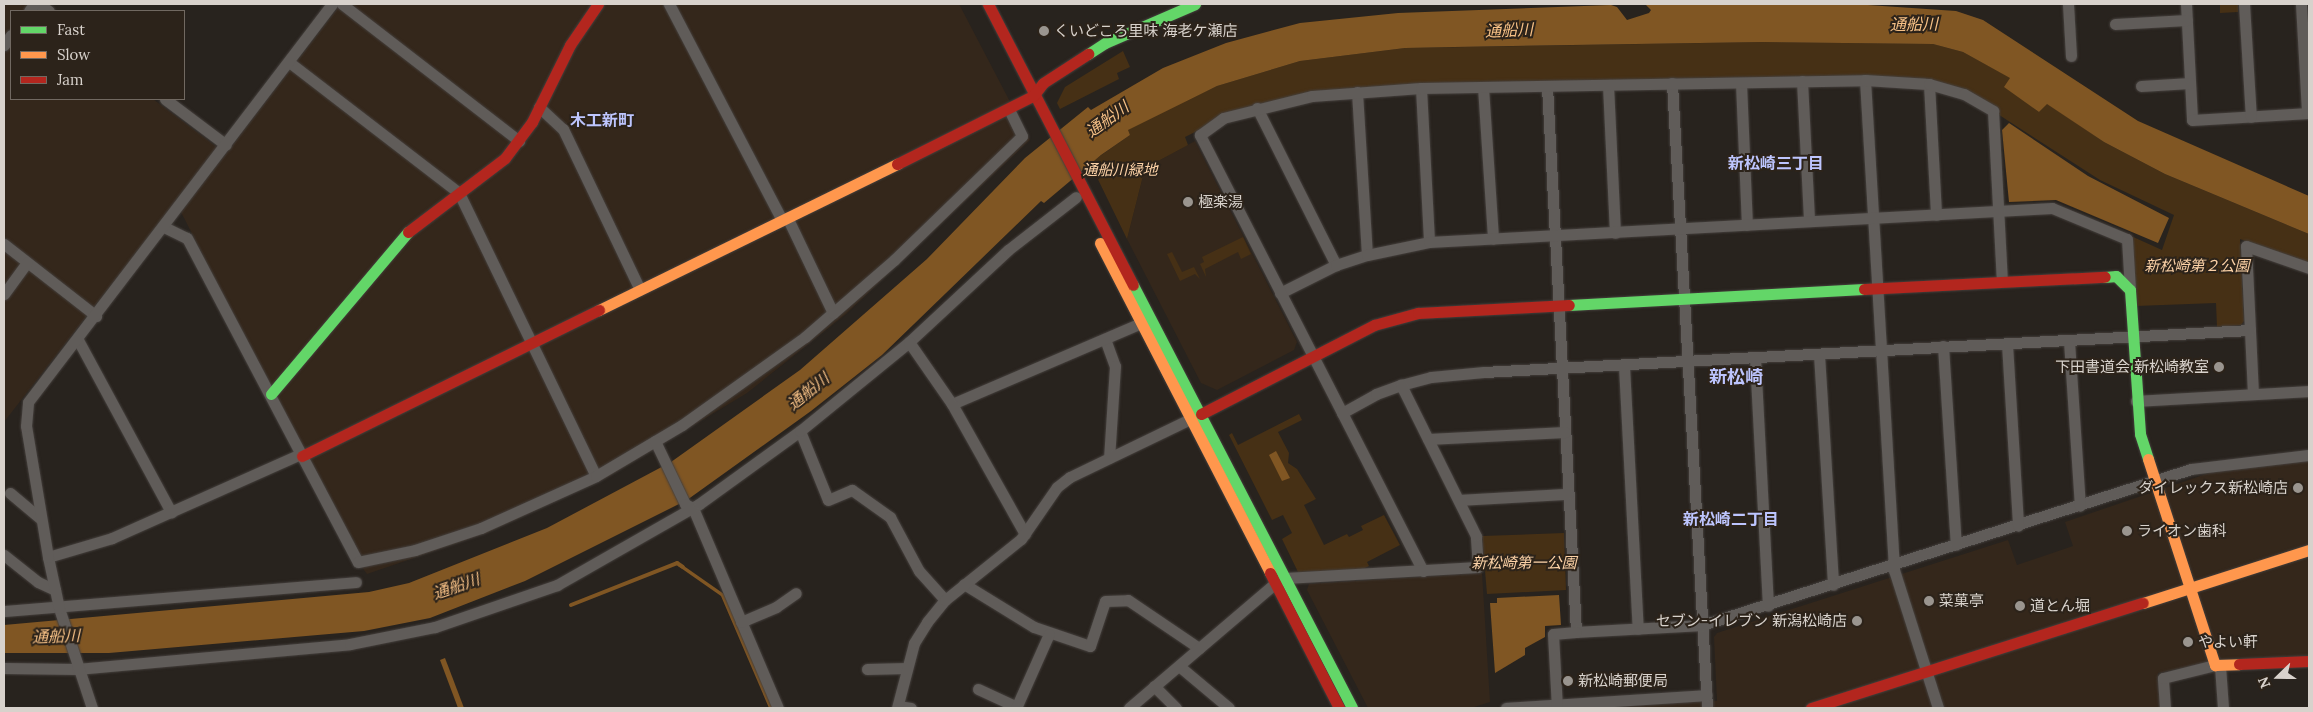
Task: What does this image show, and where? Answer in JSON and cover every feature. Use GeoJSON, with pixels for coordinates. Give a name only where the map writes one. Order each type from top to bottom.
{"type":"FeatureCollection","features":[{"type":"Feature","properties":{"kind":"street"},"geometry":{"type":"LineString","coordinates":[[92,708],[59,608],[48,557],[26,426],[28,402],[78,340],[332,4]]}},
{"type":"Feature","properties":{"kind":"street"},"geometry":{"type":"LineString","coordinates":[[342,4],[519,141]]}},
{"type":"Feature","properties":{"kind":"street"},"geometry":{"type":"LineString","coordinates":[[271,394],[412,227],[505,158],[519,141],[539,107],[570,45],[598,4]]}},
{"type":"Feature","properties":{"kind":"street"},"geometry":{"type":"LineString","coordinates":[[669,4],[785,219],[833,314]]}},
{"type":"Feature","properties":{"kind":"street"},"geometry":{"type":"LineString","coordinates":[[976,4],[1038,113],[1141,323],[1196,416],[1274,584],[1338,708]]}},
{"type":"Feature","properties":{"kind":"street"},"geometry":{"type":"LineString","coordinates":[[988,4],[1029,98]]}},
{"type":"Feature","properties":{"kind":"street"},"geometry":{"type":"LineString","coordinates":[[48,557],[112,538],[301,455],[1009,109],[1029,98],[1043,83],[1105,42],[1195,4]]}},
{"type":"Feature","properties":{"kind":"street"},"geometry":{"type":"LineString","coordinates":[[2068,4],[2071,56]]}},
{"type":"Feature","properties":{"kind":"street"},"geometry":{"type":"LineString","coordinates":[[2186,4],[2192,120],[2308,113],[2301,4]]}},
{"type":"Feature","properties":{"kind":"street"},"geometry":{"type":"LineString","coordinates":[[2244,4],[2251,117]]}},
{"type":"Feature","properties":{"kind":"street"},"geometry":{"type":"LineString","coordinates":[[2115,24],[2187,20]]}},
{"type":"Feature","properties":{"kind":"street"},"geometry":{"type":"LineString","coordinates":[[289,62],[459,193],[596,476]]}},
{"type":"Feature","properties":{"kind":"street"},"geometry":{"type":"LineString","coordinates":[[1865,80],[1894,566],[1938,708]]}},
{"type":"Feature","properties":{"kind":"street"},"geometry":{"type":"LineString","coordinates":[[1423,571],[1200,135],[1224,118],[1257,108],[1312,96],[1421,88],[1865,80],[1929,84],[1964,94],[1993,111],[2002,281]]}},
{"type":"Feature","properties":{"kind":"street"},"geometry":{"type":"LineString","coordinates":[[1802,81],[1809,221]]}},
{"type":"Feature","properties":{"kind":"street"},"geometry":{"type":"LineString","coordinates":[[1672,83],[1707,708]]}},
{"type":"Feature","properties":{"kind":"street"},"geometry":{"type":"LineString","coordinates":[[1741,83],[1747,225]]}},
{"type":"Feature","properties":{"kind":"street"},"geometry":{"type":"LineString","coordinates":[[1929,84],[1936,215]]}},
{"type":"Feature","properties":{"kind":"street"},"geometry":{"type":"LineString","coordinates":[[2141,86],[2190,84]]}},
{"type":"Feature","properties":{"kind":"street"},"geometry":{"type":"LineString","coordinates":[[1608,85],[1615,233]]}},
{"type":"Feature","properties":{"kind":"street"},"geometry":{"type":"LineString","coordinates":[[1547,86],[1576,632]]}},
{"type":"Feature","properties":{"kind":"street"},"geometry":{"type":"LineString","coordinates":[[1483,87],[1493,239]]}},
{"type":"Feature","properties":{"kind":"street"},"geometry":{"type":"LineString","coordinates":[[1421,88],[1429,242]]}},
{"type":"Feature","properties":{"kind":"street"},"geometry":{"type":"LineString","coordinates":[[1357,92],[1367,255]]}},
{"type":"Feature","properties":{"kind":"street"},"geometry":{"type":"LineString","coordinates":[[166,100],[226,145]]}},
{"type":"Feature","properties":{"kind":"street"},"geometry":{"type":"LineString","coordinates":[[539,107],[563,129],[640,290]]}},
{"type":"Feature","properties":{"kind":"street"},"geometry":{"type":"LineString","coordinates":[[1257,108],[1336,265]]}},
{"type":"Feature","properties":{"kind":"street"},"geometry":{"type":"LineString","coordinates":[[164,227],[188,238],[358,562],[414,550],[481,528],[596,476],[655,441],[774,362],[833,314],[894,260],[1022,136],[1009,109]]}},
{"type":"Feature","properties":{"kind":"street"},"geometry":{"type":"LineString","coordinates":[[4,668],[78,669],[295,651],[436,627],[557,585],[689,506],[800,431],[909,342],[1008,250],[1077,192]]}},
{"type":"Feature","properties":{"kind":"street"},"geometry":{"type":"LineString","coordinates":[[1077,192],[1196,416],[1285,578],[1352,708]]}},
{"type":"Feature","properties":{"kind":"street"},"geometry":{"type":"LineString","coordinates":[[1280,293],[1336,265],[1367,255],[1429,242],[2052,208],[2127,239],[2136,401],[2140,434],[2190,588],[2218,665],[2223,708]]}},
{"type":"Feature","properties":{"kind":"street"},"geometry":{"type":"LineString","coordinates":[[4,244],[96,316]]}},
{"type":"Feature","properties":{"kind":"street"},"geometry":{"type":"LineString","coordinates":[[2253,394],[2246,246],[2309,268]]}},
{"type":"Feature","properties":{"kind":"street"},"geometry":{"type":"LineString","coordinates":[[4,294],[27,262]]}},
{"type":"Feature","properties":{"kind":"street"},"geometry":{"type":"LineString","coordinates":[[911,708],[898,707],[914,643],[945,600],[1025,534],[1057,487],[1070,477],[1196,416],[1312,355],[1374,325],[1418,313],[2002,281],[2116,276],[2130,290]]}},
{"type":"Feature","properties":{"kind":"street"},"geometry":{"type":"LineString","coordinates":[[952,404],[1141,323]]}},
{"type":"Feature","properties":{"kind":"street"},"geometry":{"type":"LineString","coordinates":[[1342,413],[1376,394],[1401,385],[1431,377],[1484,372],[1624,366],[1944,346],[2069,341],[2250,330]]}},
{"type":"Feature","properties":{"kind":"street"},"geometry":{"type":"LineString","coordinates":[[1105,338],[1115,366],[1109,458]]}},
{"type":"Feature","properties":{"kind":"street"},"geometry":{"type":"LineString","coordinates":[[78,340],[171,512]]}},
{"type":"Feature","properties":{"kind":"street"},"geometry":{"type":"LineString","coordinates":[[2069,341],[2080,506]]}},
{"type":"Feature","properties":{"kind":"street"},"geometry":{"type":"LineString","coordinates":[[909,342],[952,404],[1025,534]]}},
{"type":"Feature","properties":{"kind":"street"},"geometry":{"type":"LineString","coordinates":[[2007,344],[2018,526]]}},
{"type":"Feature","properties":{"kind":"street"},"geometry":{"type":"LineString","coordinates":[[1944,346],[1956,546]]}},
{"type":"Feature","properties":{"kind":"street"},"geometry":{"type":"LineString","coordinates":[[1819,354],[1833,585]]}},
{"type":"Feature","properties":{"kind":"street"},"geometry":{"type":"LineString","coordinates":[[1755,358],[1768,606]]}},
{"type":"Feature","properties":{"kind":"street"},"geometry":{"type":"LineString","coordinates":[[1624,366],[1638,629]]}},
{"type":"Feature","properties":{"kind":"street"},"geometry":{"type":"LineString","coordinates":[[1129,708],[1274,584],[1285,578],[1478,568],[1476,536],[1401,385]]}},
{"type":"Feature","properties":{"kind":"street"},"geometry":{"type":"LineString","coordinates":[[2136,401],[2309,391]]}},
{"type":"Feature","properties":{"kind":"street"},"geometry":{"type":"LineString","coordinates":[[800,431],[828,500],[852,490],[890,517],[919,571],[945,600]]}},
{"type":"Feature","properties":{"kind":"street"},"geometry":{"type":"LineString","coordinates":[[1428,439],[1564,432]]}},
{"type":"Feature","properties":{"kind":"street"},"geometry":{"type":"LineString","coordinates":[[655,441],[689,506],[778,708]]}},
{"type":"Feature","properties":{"kind":"street"},"geometry":{"type":"LineString","coordinates":[[1556,707],[1552,634],[1702,626],[1894,566],[2191,469],[2309,455]]}},
{"type":"Feature","properties":{"kind":"street"},"geometry":{"type":"LineString","coordinates":[[10,494],[41,519]]}},
{"type":"Feature","properties":{"kind":"street"},"geometry":{"type":"LineString","coordinates":[[1459,500],[1568,494]]}},
{"type":"Feature","properties":{"kind":"street"},"geometry":{"type":"LineString","coordinates":[[1811,708],[2309,550]]}},
{"type":"Feature","properties":{"kind":"street"},"geometry":{"type":"LineString","coordinates":[[4,555],[38,582],[55,590]]}},
{"type":"Feature","properties":{"kind":"street"},"geometry":{"type":"LineString","coordinates":[[4,611],[59,608],[356,582]]}},
{"type":"Feature","properties":{"kind":"street"},"geometry":{"type":"LineString","coordinates":[[964,584],[1000,609],[1049,634],[1090,646],[1105,601],[1128,600],[1199,648]]}},
{"type":"Feature","properties":{"kind":"street"},"geometry":{"type":"LineString","coordinates":[[741,622],[776,606],[796,593]]}},
{"type":"Feature","properties":{"kind":"street"},"geometry":{"type":"LineString","coordinates":[[978,689],[1016,708],[1049,634]]}},
{"type":"Feature","properties":{"kind":"street"},"geometry":{"type":"LineString","coordinates":[[2165,708],[2163,678],[2218,665],[2309,662]]}},
{"type":"Feature","properties":{"kind":"street"},"geometry":{"type":"LineString","coordinates":[[1179,666],[1229,708]]}},
{"type":"Feature","properties":{"kind":"street"},"geometry":{"type":"LineString","coordinates":[[867,669],[907,668]]}},
{"type":"Feature","properties":{"kind":"street"},"geometry":{"type":"LineString","coordinates":[[1154,686],[1176,708]]}},
{"type":"Feature","properties":{"kind":"street"},"geometry":{"type":"LineString","coordinates":[[1506,708],[1556,707],[1707,695]]}},
{"type":"Feature","properties":{"kind":"shaded area"},"geometry":{"type":"Polygon","coordinates":[[[4,4],[27,4],[36,10],[10,10],[10,100],[154,100],[218,148],[4,422],[4,4]]]}},
{"type":"Feature","properties":{"kind":"shaded area"},"geometry":{"type":"Polygon","coordinates":[[[341,4],[959,4],[1030,140],[846,314],[747,393],[608,477],[487,533],[367,574],[358,562],[181,212],[341,4]]]}},
{"type":"Feature","properties":{"kind":"shaded area"},"geometry":{"type":"Polygon","coordinates":[[[1195,141],[1297,342],[1294,350],[1217,390],[1201,383],[1127,239],[1145,168],[1195,141]]]}},
{"type":"Feature","properties":{"kind":"shaded area"},"geometry":{"type":"Polygon","coordinates":[[[2309,458],[2309,655],[2202,664],[2158,673],[2160,708],[1581,708],[1717,701],[1714,637],[1717,633],[2008,540],[2017,565],[2073,546],[2065,522],[2221,469],[2309,458]]]}},
{"type":"Feature","properties":{"kind":"shaded area"},"geometry":{"type":"Polygon","coordinates":[[[1482,573],[1490,702],[1471,708],[1368,708],[1307,590],[1309,584],[1482,573]]]}},
{"type":"Feature","properties":{"kind":"green space"},"geometry":{"type":"Polygon","coordinates":[[[2220,4],[2238,4],[2238,12],[2220,13],[2220,4]]]}},
{"type":"Feature","properties":{"kind":"green space","name":"通船川緑地"},"geometry":{"type":"Polygon","coordinates":[[[1762,42],[1933,44],[1963,52],[2011,78],[2005,87],[2039,112],[2047,103],[2104,142],[2165,174],[2309,234],[2309,263],[2240,239],[2244,321],[2241,325],[2217,327],[2216,303],[2136,306],[2131,236],[2162,250],[2174,215],[2100,180],[1993,111],[1929,84],[1357,92],[1223,118],[1185,137],[1188,145],[1145,168],[1127,239],[1090,163],[1130,135],[1127,130],[1146,119],[1217,86],[1300,61],[1405,48],[1762,42]]]}},
{"type":"Feature","properties":{"kind":"green space"},"geometry":{"type":"Polygon","coordinates":[[[1123,51],[1130,67],[1117,73],[1119,79],[1060,109],[1057,103],[1065,87],[1123,51]]]}},
{"type":"Feature","properties":{"kind":"green space"},"geometry":{"type":"Polygon","coordinates":[[[1243,237],[1251,254],[1241,259],[1238,252],[1205,269],[1206,277],[1200,264],[1204,262],[1202,257],[1243,237]]]}},
{"type":"Feature","properties":{"kind":"green space"},"geometry":{"type":"Polygon","coordinates":[[[1172,252],[1182,272],[1194,267],[1200,279],[1195,274],[1180,281],[1167,254],[1172,252]]]}},
{"type":"Feature","properties":{"kind":"green space"},"geometry":{"type":"Polygon","coordinates":[[[1299,414],[1302,420],[1278,432],[1289,453],[1288,463],[1297,469],[1316,499],[1304,505],[1324,545],[1347,534],[1349,537],[1363,530],[1361,526],[1384,515],[1400,545],[1367,562],[1369,566],[1363,569],[1298,572],[1282,539],[1292,533],[1283,515],[1272,520],[1229,435],[1232,433],[1238,445],[1299,414]]]}},
{"type":"Feature","properties":{"kind":"green space","name":"新松崎第一公園"},"geometry":{"type":"Polygon","coordinates":[[[1564,533],[1566,590],[1487,594],[1482,536],[1564,533]]]}},
{"type":"Feature","properties":{"kind":"water","name":"通船川"},"geometry":{"type":"Polygon","coordinates":[[[1853,4],[1956,11],[1983,20],[2138,121],[2309,196],[2309,234],[2165,174],[2104,142],[2047,104],[2039,112],[2004,87],[2010,78],[1963,52],[1933,44],[1762,42],[1405,48],[1300,61],[1217,86],[1128,130],[1130,135],[1101,155],[1044,203],[1041,201],[882,355],[811,411],[687,500],[525,581],[430,618],[364,631],[109,653],[4,653],[4,625],[369,592],[409,583],[547,528],[671,462],[800,370],[927,259],[1025,158],[1088,107],[1091,110],[1163,68],[1226,43],[1300,23],[1398,13],[1611,5],[1617,7],[1627,20],[1649,13],[1651,10],[1646,5],[1853,4]]]}},
{"type":"Feature","properties":{"kind":"water"},"geometry":{"type":"Polygon","coordinates":[[[2009,123],[2088,176],[2169,218],[2158,243],[2056,200],[2009,202],[2002,130],[2009,123]]]}},
{"type":"Feature","properties":{"kind":"water"},"geometry":{"type":"Polygon","coordinates":[[[1276,451],[1290,478],[1282,481],[1269,455],[1276,451]]]}},
{"type":"Feature","properties":{"kind":"water"},"geometry":{"type":"Polygon","coordinates":[[[681,564],[724,594],[773,708],[769,708],[721,596],[678,566],[681,564]]]}},
{"type":"Feature","properties":{"kind":"water"},"geometry":{"type":"Polygon","coordinates":[[[1559,595],[1561,625],[1545,626],[1545,637],[1525,648],[1525,655],[1495,673],[1490,603],[1497,603],[1497,598],[1559,595]]]}},
{"type":"Feature","properties":{"kind":"water"},"geometry":{"type":"Polygon","coordinates":[[[445,658],[464,708],[458,708],[440,660],[445,658]]]}},
{"type":"Feature","properties":{"kind":"waterway"},"geometry":{"type":"LineString","coordinates":[[571,605],[677,563],[683,567]]}},
{"type":"Feature","properties":{"kind":"traffic: fast"},"geometry":{"type":"LineString","coordinates":[[1088,54],[1105,43],[1195,4]]}},
{"type":"Feature","properties":{"kind":"traffic: fast"},"geometry":{"type":"LineString","coordinates":[[271,394],[408,232]]}},
{"type":"Feature","properties":{"kind":"traffic: fast"},"geometry":{"type":"LineString","coordinates":[[2105,277],[2116,276],[2130,290],[2140,434],[2148,459]]}},
{"type":"Feature","properties":{"kind":"traffic: fast"},"geometry":{"type":"LineString","coordinates":[[1133,285],[1352,708]]}},
{"type":"Feature","properties":{"kind":"traffic: fast"},"geometry":{"type":"LineString","coordinates":[[1569,305],[1864,289]]}},
{"type":"Feature","properties":{"kind":"traffic: slow"},"geometry":{"type":"LineString","coordinates":[[599,310],[897,164]]}},
{"type":"Feature","properties":{"kind":"traffic: slow"},"geometry":{"type":"LineString","coordinates":[[1100,243],[1270,573]]}},
{"type":"Feature","properties":{"kind":"traffic: slow"},"geometry":{"type":"LineString","coordinates":[[2148,459],[2215,665],[2239,664]]}},
{"type":"Feature","properties":{"kind":"traffic: slow"},"geometry":{"type":"LineString","coordinates":[[2143,603],[2309,550]]}},
{"type":"Feature","properties":{"kind":"traffic: jam"},"geometry":{"type":"LineString","coordinates":[[408,232],[505,158],[532,122],[570,45],[598,4]]}},
{"type":"Feature","properties":{"kind":"traffic: jam"},"geometry":{"type":"LineString","coordinates":[[988,4],[1133,285]]}},
{"type":"Feature","properties":{"kind":"traffic: jam"},"geometry":{"type":"LineString","coordinates":[[897,164],[1033,96],[1043,83],[1088,54]]}},
{"type":"Feature","properties":{"kind":"traffic: jam"},"geometry":{"type":"LineString","coordinates":[[1864,289],[2105,277]]}},
{"type":"Feature","properties":{"kind":"traffic: jam"},"geometry":{"type":"LineString","coordinates":[[1201,414],[1374,325],[1418,313],[1569,305]]}},
{"type":"Feature","properties":{"kind":"traffic: jam"},"geometry":{"type":"LineString","coordinates":[[302,456],[599,310]]}},
{"type":"Feature","properties":{"kind":"traffic: jam"},"geometry":{"type":"LineString","coordinates":[[1270,573],[1339,708]]}},
{"type":"Feature","properties":{"kind":"traffic: jam"},"geometry":{"type":"LineString","coordinates":[[1811,708],[2143,603]]}},
{"type":"Feature","properties":{"kind":"traffic: jam"},"geometry":{"type":"LineString","coordinates":[[2239,664],[2309,661]]}},
{"type":"Feature","properties":{"kind":"place","name":"くいどころ里味 海老ケ瀬店"},"geometry":{"type":"Point","coordinates":[1044,31]}},
{"type":"Feature","properties":{"kind":"place","name":"極楽湯"},"geometry":{"type":"Point","coordinates":[1188,202]}},
{"type":"Feature","properties":{"kind":"place","name":"下田書道会 新松崎教室"},"geometry":{"type":"Point","coordinates":[2219,367]}},
{"type":"Feature","properties":{"kind":"place","name":"ダイレックス新松崎店"},"geometry":{"type":"Point","coordinates":[2298,488]}},
{"type":"Feature","properties":{"kind":"place","name":"ライオン歯科"},"geometry":{"type":"Point","coordinates":[2127,531]}},
{"type":"Feature","properties":{"kind":"place","name":"菜菓亭"},"geometry":{"type":"Point","coordinates":[1929,601]}},
{"type":"Feature","properties":{"kind":"place","name":"道とん堀"},"geometry":{"type":"Point","coordinates":[2020,606]}},
{"type":"Feature","properties":{"kind":"place","name":"セブン-イレブン 新潟松崎店"},"geometry":{"type":"Point","coordinates":[1857,621]}},
{"type":"Feature","properties":{"kind":"place","name":"やよい軒"},"geometry":{"type":"Point","coordinates":[2188,642]}},
{"type":"Feature","properties":{"kind":"place","name":"新松崎郵便局"},"geometry":{"type":"Point","coordinates":[1568,681]}},
{"type":"Feature","properties":{"kind":"district","name":"木工新町"},"geometry":{"type":"Point","coordinates":[602,120]}},
{"type":"Feature","properties":{"kind":"district","name":"新松崎三丁目"},"geometry":{"type":"Point","coordinates":[1776,163]}},
{"type":"Feature","properties":{"kind":"district","name":"新松崎"},"geometry":{"type":"Point","coordinates":[1736,377]}},
{"type":"Feature","properties":{"kind":"district","name":"新松崎二丁目"},"geometry":{"type":"Point","coordinates":[1731,519]}},
{"type":"Feature","properties":{"kind":"park label","name":"新松崎第２公園"},"geometry":{"type":"Point","coordinates":[2197,266]}}]}
